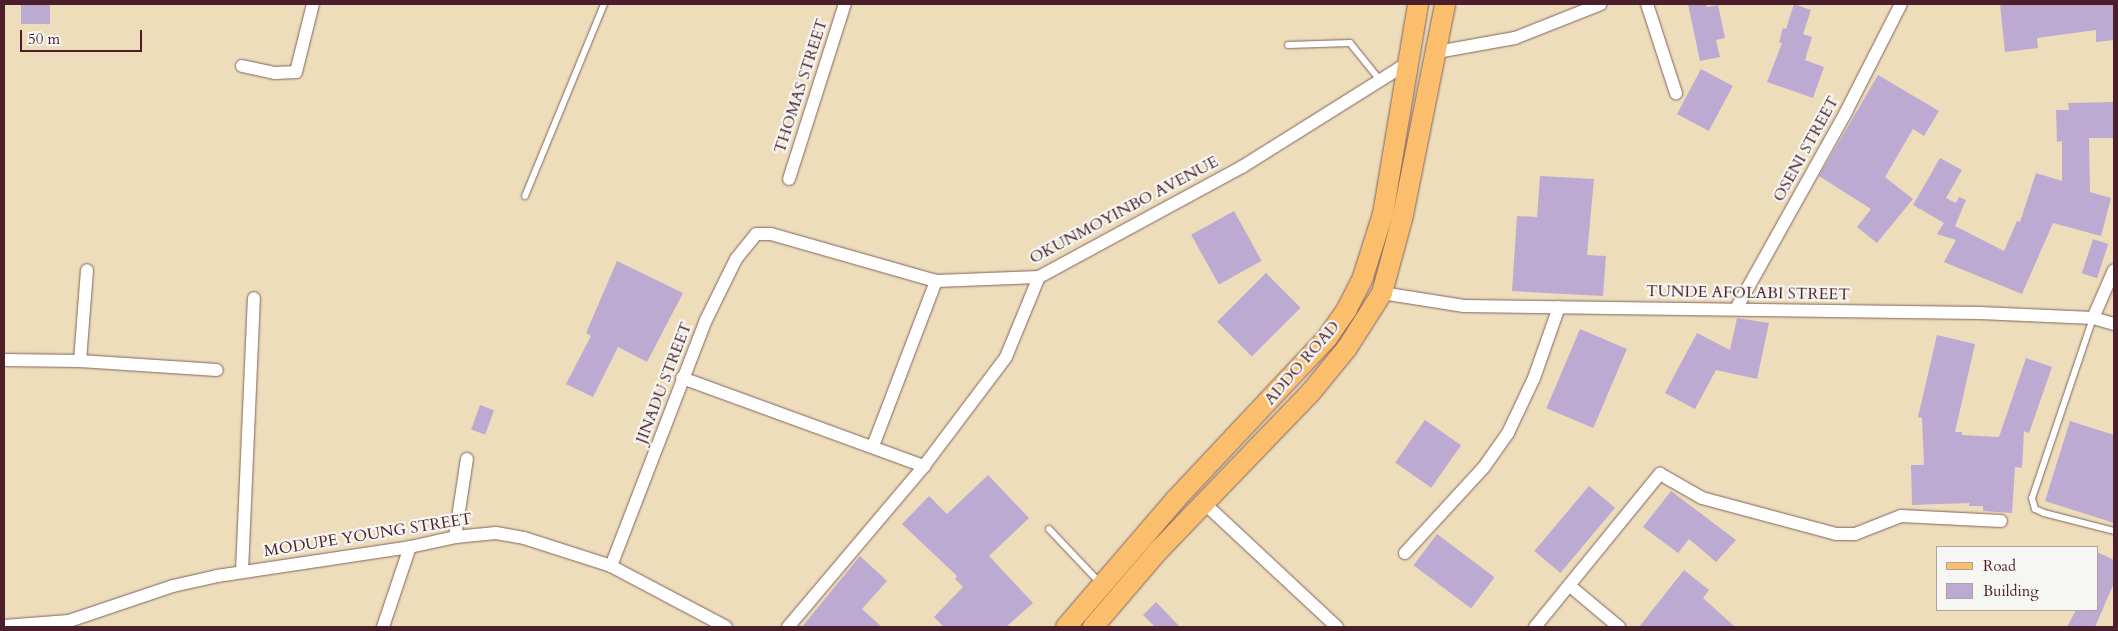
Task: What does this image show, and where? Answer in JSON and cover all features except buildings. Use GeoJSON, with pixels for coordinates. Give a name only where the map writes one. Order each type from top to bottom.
{"type":"FeatureCollection","features":[{"type":"Feature","properties":{"kind":"main road","name":"ADDO ROAD"},"geometry":{"type":"LineString","coordinates":[[1066,627],[1176,499],[1326,338],[1347,310],[1363,277],[1383,214],[1418,4]]}},
{"type":"Feature","properties":{"kind":"main road","name":"ADDO ROAD"},"geometry":{"type":"LineString","coordinates":[[1093,627],[1204,503],[1311,392],[1347,348],[1382,293],[1403,215],[1437,52],[1445,4]]}},
{"type":"Feature","properties":{"kind":"street"},"geometry":{"type":"LineString","coordinates":[[242,66],[275,73],[296,72],[312,4]]}},
{"type":"Feature","properties":{"kind":"street","name":"THOMAS STREET"},"geometry":{"type":"LineString","coordinates":[[789,179],[845,4]]}},
{"type":"Feature","properties":{"kind":"street"},"geometry":{"type":"LineString","coordinates":[[1437,52],[1515,38],[1601,4]]}},
{"type":"Feature","properties":{"kind":"street"},"geometry":{"type":"LineString","coordinates":[[1647,4],[1676,93]]}},
{"type":"Feature","properties":{"kind":"street","name":"OSENI STREET"},"geometry":{"type":"LineString","coordinates":[[1736,309],[1846,112],[1901,4]]}},
{"type":"Feature","properties":{"kind":"street","name":"OKUNMOYINBO AVENUE"},"geometry":{"type":"LineString","coordinates":[[771,234],[936,280],[1039,277],[1242,167],[1408,62]]}},
{"type":"Feature","properties":{"kind":"street","name":"JINADU STREET"},"geometry":{"type":"LineString","coordinates":[[611,566],[682,378],[736,259],[756,234],[771,234]]}},
{"type":"Feature","properties":{"kind":"street"},"geometry":{"type":"LineString","coordinates":[[80,361],[87,270]]}},
{"type":"Feature","properties":{"kind":"street"},"geometry":{"type":"LineString","coordinates":[[2093,318],[2114,270]]}},
{"type":"Feature","properties":{"kind":"street"},"geometry":{"type":"LineString","coordinates":[[788,627],[924,466],[1006,357],[1039,277]]}},
{"type":"Feature","properties":{"kind":"street"},"geometry":{"type":"LineString","coordinates":[[873,446],[936,280]]}},
{"type":"Feature","properties":{"kind":"street","name":"TUNDE AFOLABI STREET"},"geometry":{"type":"LineString","coordinates":[[1382,293],[1464,306],[1736,309],[2093,318],[2114,324]]}},
{"type":"Feature","properties":{"kind":"street"},"geometry":{"type":"LineString","coordinates":[[242,571],[254,298]]}},
{"type":"Feature","properties":{"kind":"street"},"geometry":{"type":"LineString","coordinates":[[1405,553],[1484,467],[1508,433],[1534,378],[1559,307]]}},
{"type":"Feature","properties":{"kind":"street"},"geometry":{"type":"LineString","coordinates":[[4,360],[80,361],[216,370]]}},
{"type":"Feature","properties":{"kind":"street"},"geometry":{"type":"LineString","coordinates":[[682,378],[924,466]]}},
{"type":"Feature","properties":{"kind":"street"},"geometry":{"type":"LineString","coordinates":[[454,537],[467,459]]}},
{"type":"Feature","properties":{"kind":"street"},"geometry":{"type":"LineString","coordinates":[[1535,627],[1660,474],[1702,498],[1836,534],[1855,534],[1901,516],[2000,521]]}},
{"type":"Feature","properties":{"kind":"street"},"geometry":{"type":"LineString","coordinates":[[1204,503],[1336,627]]}},
{"type":"Feature","properties":{"kind":"street","name":"MODUPE YOUNG STREET"},"geometry":{"type":"LineString","coordinates":[[4,626],[69,624],[173,586],[242,571],[410,547],[454,537],[496,533],[524,538],[611,566],[726,627]]}},
{"type":"Feature","properties":{"kind":"street"},"geometry":{"type":"LineString","coordinates":[[383,627],[410,547]]}},
{"type":"Feature","properties":{"kind":"street"},"geometry":{"type":"LineString","coordinates":[[1570,586],[1619,627]]}},
{"type":"Feature","properties":{"kind":"lane"},"geometry":{"type":"LineString","coordinates":[[525,196],[604,4]]}},
{"type":"Feature","properties":{"kind":"lane"},"geometry":{"type":"LineString","coordinates":[[1288,45],[1350,42],[1380,80]]}},
{"type":"Feature","properties":{"kind":"lane"},"geometry":{"type":"LineString","coordinates":[[2093,318],[2032,498],[2035,509],[2044,513],[2114,531]]}},
{"type":"Feature","properties":{"kind":"lane"},"geometry":{"type":"LineString","coordinates":[[1048,529],[1102,585]]}}]}
